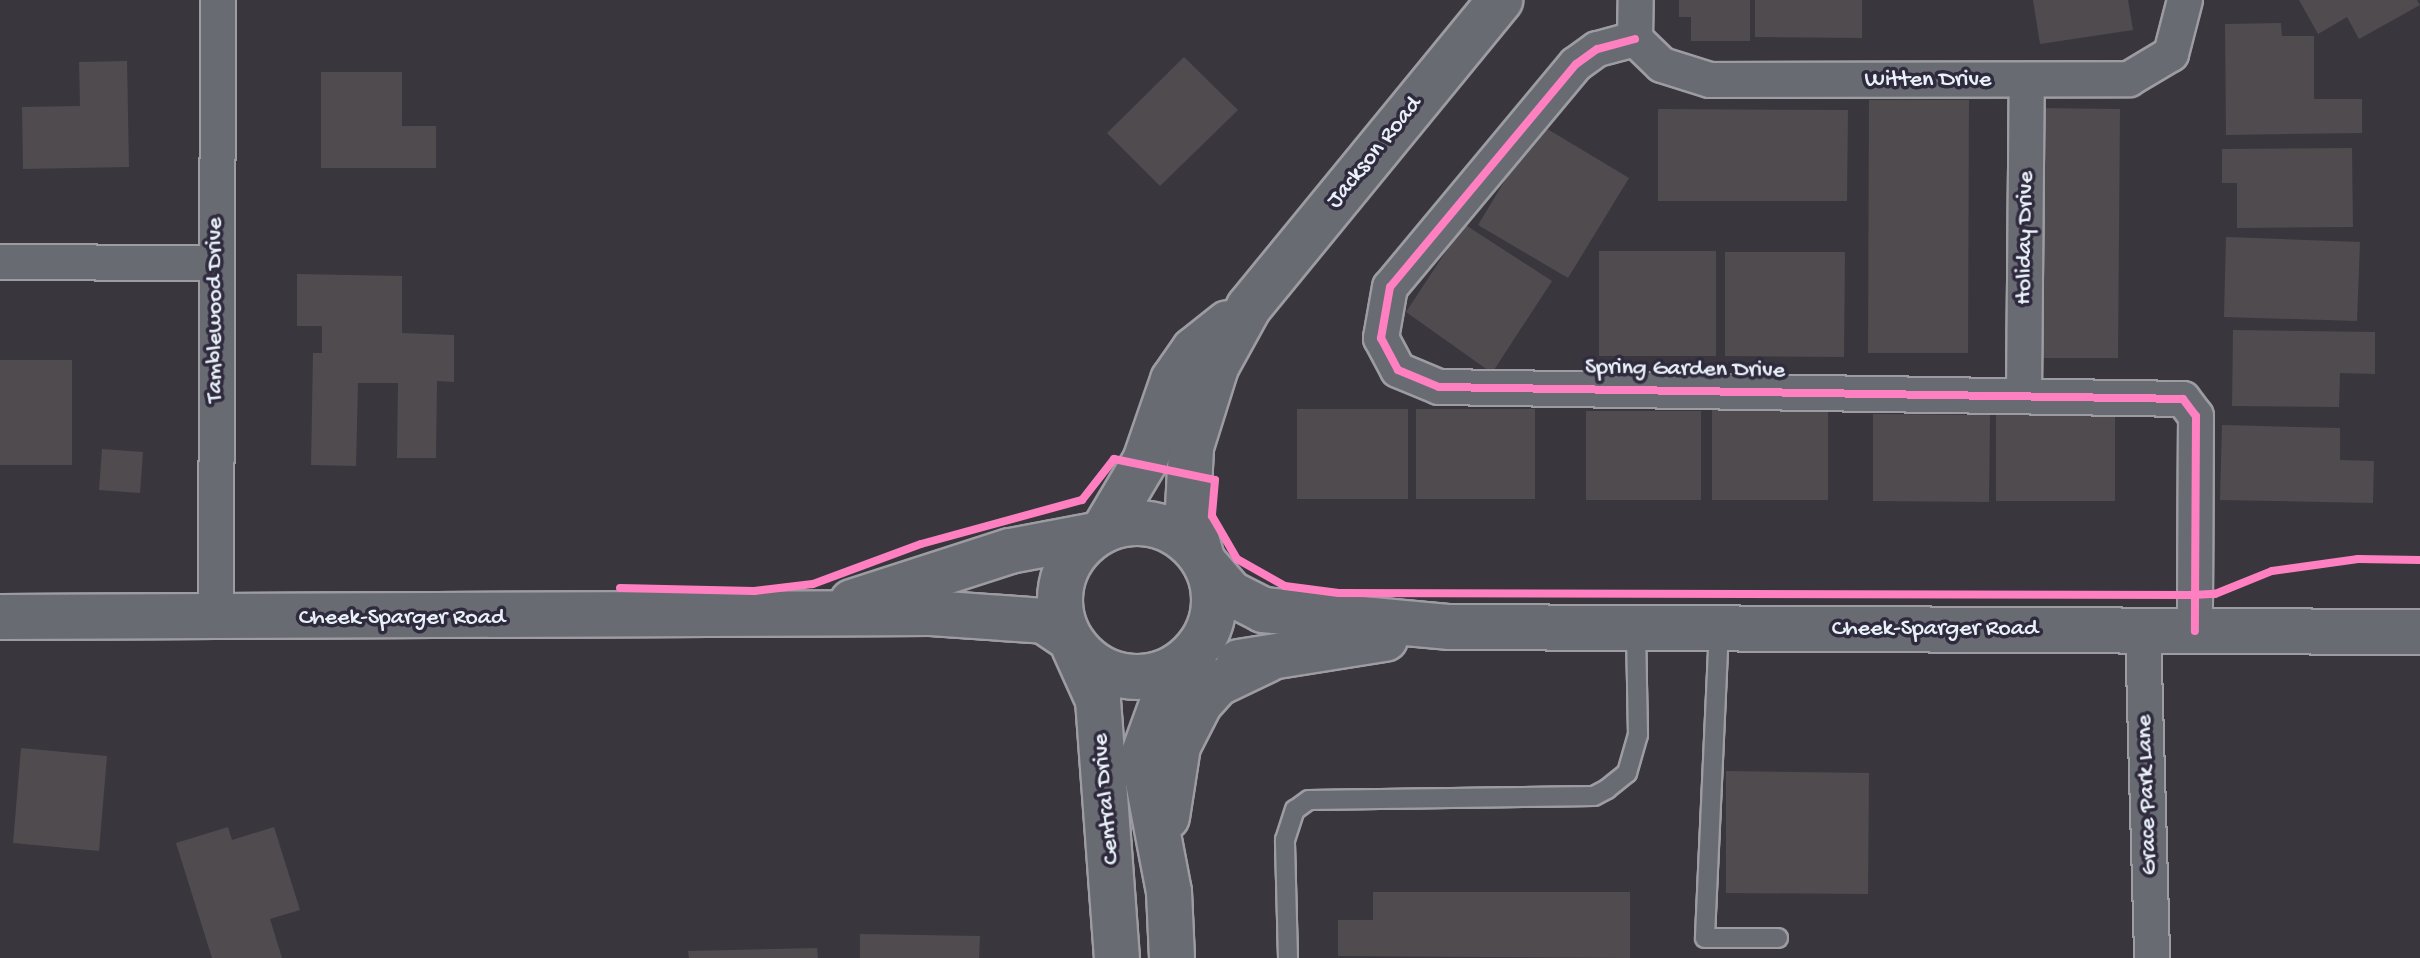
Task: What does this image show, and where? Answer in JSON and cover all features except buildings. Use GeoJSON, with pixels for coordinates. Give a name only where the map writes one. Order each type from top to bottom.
{"type":"FeatureCollection","features":[{"type":"Feature","properties":{"kind":"main road","name":"Jackson Road"},"geometry":{"type":"LineString","coordinates":[[1204,560],[1188,509],[1191,447],[1216,367],[1249,307],[1500,0]]}},
{"type":"Feature","properties":{"kind":"main road","name":"Jackson Road"},"geometry":{"type":"LineString","coordinates":[[1100,532],[1145,461],[1173,380],[1194,350],[1249,307]]}},
{"type":"Feature","properties":{"kind":"main road"},"geometry":{"type":"LineString","coordinates":[[1148,524],[1170,530],[1204,560],[1214,587],[1208,632],[1176,667],[1129,677],[1107,671],[1071,641],[1061,615],[1065,570],[1100,532],[1148,524]]}},
{"type":"Feature","properties":{"kind":"main road","name":"Cheek-Sparger Road"},"geometry":{"type":"LineString","coordinates":[[804,618],[1010,551],[1100,532]]}},
{"type":"Feature","properties":{"kind":"main road","name":"Cheek-Sparger Road"},"geometry":{"type":"LineString","coordinates":[[1204,560],[1230,593],[1263,610],[1450,627],[2420,632]]}},
{"type":"Feature","properties":{"kind":"main road","name":"Cheek-Sparger Road"},"geometry":{"type":"LineString","coordinates":[[0,617],[994,617],[1044,621],[1071,641]]}},
{"type":"Feature","properties":{"kind":"main road","name":"Cheek-Sparger Road"},"geometry":{"type":"LineString","coordinates":[[1176,667],[1267,660],[1450,627]]}},
{"type":"Feature","properties":{"kind":"main road","name":"Central Drive"},"geometry":{"type":"LineString","coordinates":[[1071,641],[1098,700],[1117,958]]}},
{"type":"Feature","properties":{"kind":"main road"},"geometry":{"type":"LineString","coordinates":[[1169,892],[1166,795],[1178,746],[1217,684],[1267,660]]}},
{"type":"Feature","properties":{"kind":"main road","name":"Central Drive"},"geometry":{"type":"LineString","coordinates":[[1172,958],[1169,892],[1143,756],[1176,667]]}},
{"type":"Feature","properties":{"kind":"street","name":"Tamblewood Drive"},"geometry":{"type":"LineString","coordinates":[[216,619],[218,0]]}},
{"type":"Feature","properties":{"kind":"street"},"geometry":{"type":"LineString","coordinates":[[1635,39],[1636,0]]}},
{"type":"Feature","properties":{"kind":"street","name":"Witten Drive"},"geometry":{"type":"LineString","coordinates":[[1635,39],[1662,65],[1710,80],[2027,82],[2129,79],[2151,70],[2171,54],[2185,0]]}},
{"type":"Feature","properties":{"kind":"street","name":"Spring Garden Drive"},"geometry":{"type":"LineString","coordinates":[[1635,39],[1597,49],[1576,64],[1390,287],[1381,338],[1398,370],[1439,387],[2170,397],[2192,405],[2195,631]]}},
{"type":"Feature","properties":{"kind":"street","name":"Holiday Drive"},"geometry":{"type":"LineString","coordinates":[[2024,395],[2027,82]]}},
{"type":"Feature","properties":{"kind":"street"},"geometry":{"type":"LineString","coordinates":[[0,262],[216,263]]}},
{"type":"Feature","properties":{"kind":"street","name":"Grace Park Lane"},"geometry":{"type":"LineString","coordinates":[[2143,631],[2152,958]]}},
{"type":"Feature","properties":{"kind":"lane"},"geometry":{"type":"LineString","coordinates":[[1288,958],[1285,840],[1295,810],[1309,800],[1594,796],[1627,773],[1638,735],[1636,628]]}},
{"type":"Feature","properties":{"kind":"lane"},"geometry":{"type":"LineString","coordinates":[[1719,628],[1705,938],[1778,938]]}},
{"type":"Feature","properties":{"kind":"cycle path"},"geometry":{"type":"LineString","coordinates":[[1635,39],[1597,49],[1576,64],[1390,287],[1381,338],[1398,370],[1439,387],[2183,399],[2196,416],[2195,631]]}},
{"type":"Feature","properties":{"kind":"cycle path"},"geometry":{"type":"LineString","coordinates":[[620,588],[754,591],[813,584],[921,544],[1082,500],[1114,459],[1215,480],[1212,516],[1237,559],[1285,586],[1339,593],[2193,595],[2215,594],[2272,571],[2358,559],[2420,560]]}}]}
